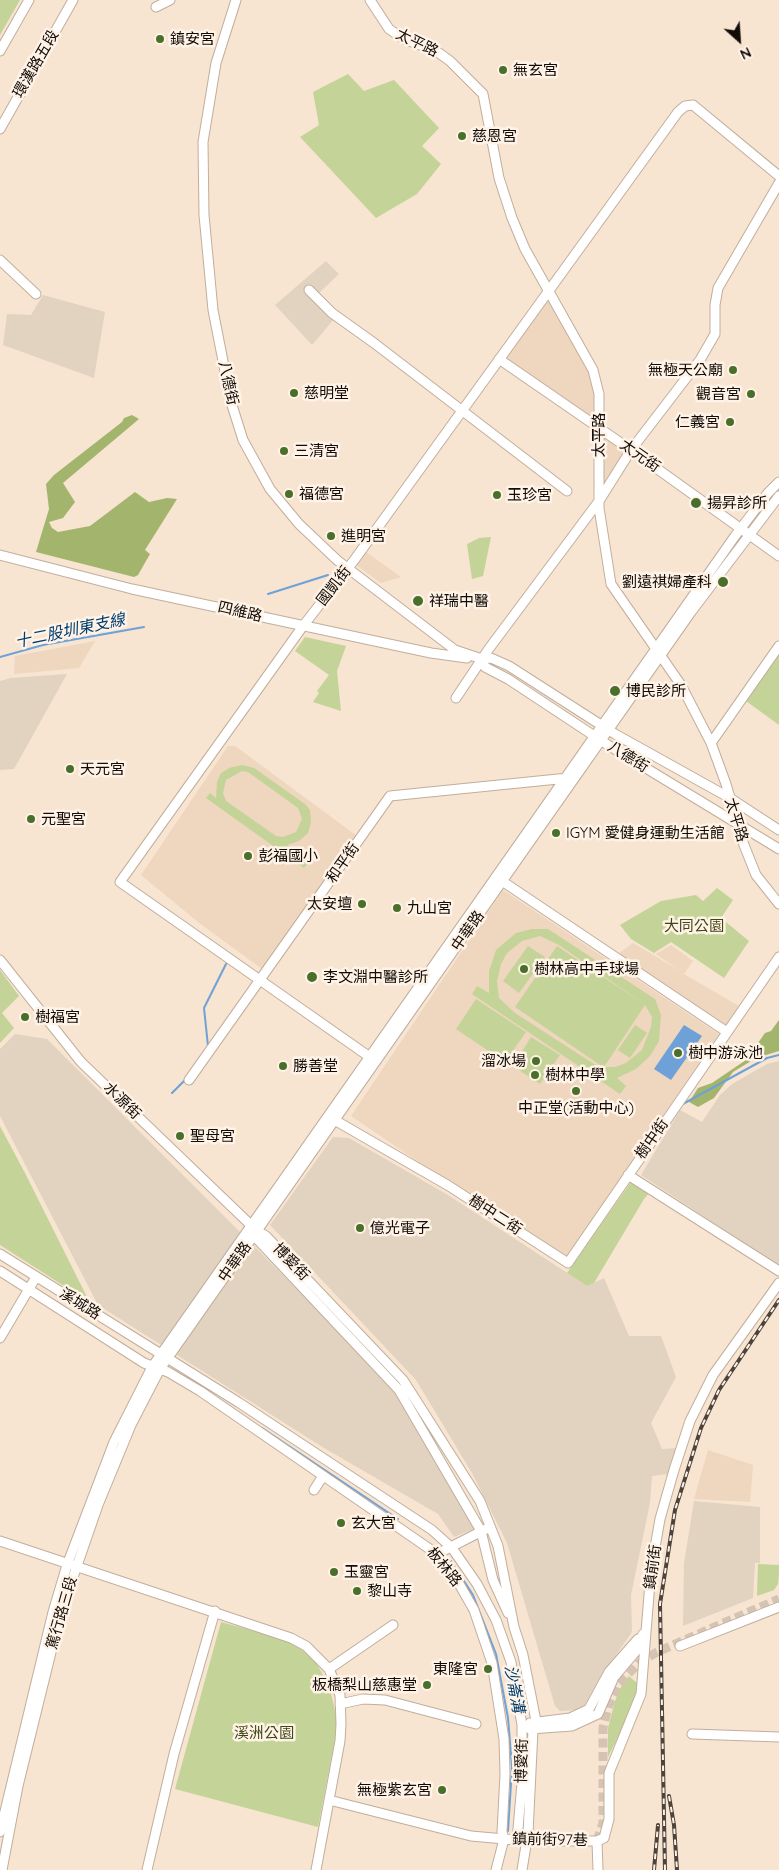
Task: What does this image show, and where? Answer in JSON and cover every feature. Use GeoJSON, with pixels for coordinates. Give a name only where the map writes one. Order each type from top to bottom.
{"type":"FeatureCollection","features":[{"type":"Feature","properties":{"kind":"street"},"geometry":{"type":"LineString","coordinates":[[0,52],[29,0]]}},
{"type":"Feature","properties":{"kind":"street","name":"環漢路五段"},"geometry":{"type":"LineString","coordinates":[[0,129],[73,0]]}},
{"type":"Feature","properties":{"kind":"street"},"geometry":{"type":"LineString","coordinates":[[156,7],[170,0]]}},
{"type":"Feature","properties":{"kind":"street","name":"八德街"},"geometry":{"type":"LineString","coordinates":[[236,0],[216,64],[203,142],[204,215],[213,310],[231,402],[243,440],[270,489],[299,524],[348,569],[455,650],[482,659],[491,658],[509,666],[606,727],[730,798],[779,830]]}},
{"type":"Feature","properties":{"kind":"street","name":"太平路"},"geometry":{"type":"LineString","coordinates":[[370,0],[389,29],[404,38],[436,50],[450,60],[483,94],[500,178],[512,218],[525,249],[593,370],[599,394],[599,501],[611,584],[681,685],[711,743],[756,875],[779,904]]}},
{"type":"Feature","properties":{"kind":"street","name":"國凱街"},"geometry":{"type":"LineString","coordinates":[[260,980],[120,882],[303,626],[348,569],[678,112],[685,106],[693,105],[779,176]]}},
{"type":"Feature","properties":{"kind":"street"},"geometry":{"type":"LineString","coordinates":[[456,698],[482,659],[599,501],[631,450],[700,360],[715,334],[715,305],[718,288],[779,183]]}},
{"type":"Feature","properties":{"kind":"street"},"geometry":{"type":"LineString","coordinates":[[0,260],[36,294]]}},
{"type":"Feature","properties":{"kind":"street"},"geometry":{"type":"LineString","coordinates":[[309,290],[332,313],[567,491]]}},
{"type":"Feature","properties":{"kind":"street","name":"太元街"},"geometry":{"type":"LineString","coordinates":[[499,359],[631,450],[779,556]]}},
{"type":"Feature","properties":{"kind":"street","name":"中華路"},"geometry":{"type":"LineString","coordinates":[[156,1368],[373,1059],[416,1005],[499,879],[745,531],[767,494],[779,482]]}},
{"type":"Feature","properties":{"kind":"street","name":"中華路"},"geometry":{"type":"LineString","coordinates":[[745,531],[779,496]]}},
{"type":"Feature","properties":{"kind":"street","name":"四維路"},"geometry":{"type":"LineString","coordinates":[[0,555],[132,589],[303,626],[435,654],[482,659]]}},
{"type":"Feature","properties":{"kind":"street"},"geometry":{"type":"LineString","coordinates":[[711,743],[779,646]]}},
{"type":"Feature","properties":{"kind":"street","name":"八德街"},"geometry":{"type":"LineString","coordinates":[[482,659],[485,667],[536,696],[598,738],[779,849]]}},
{"type":"Feature","properties":{"kind":"street","name":"和平街"},"geometry":{"type":"LineString","coordinates":[[188,1080],[390,796],[569,779]]}},
{"type":"Feature","properties":{"kind":"street"},"geometry":{"type":"LineString","coordinates":[[499,879],[726,1032]]}},
{"type":"Feature","properties":{"kind":"street","name":"樹中街"},"geometry":{"type":"LineString","coordinates":[[779,957],[628,1175],[779,1271]]}},
{"type":"Feature","properties":{"kind":"street","name":"水源街"},"geometry":{"type":"LineString","coordinates":[[0,960],[81,1062],[254,1229]]}},
{"type":"Feature","properties":{"kind":"street"},"geometry":{"type":"LineString","coordinates":[[260,980],[373,1059]]}},
{"type":"Feature","properties":{"kind":"street","name":"樹中二街"},"geometry":{"type":"LineString","coordinates":[[332,1118],[449,1186],[568,1263],[628,1175]]}},
{"type":"Feature","properties":{"kind":"street","name":"博愛街"},"geometry":{"type":"LineString","coordinates":[[254,1229],[266,1236],[402,1380],[480,1501],[502,1562],[514,1627]]}},
{"type":"Feature","properties":{"kind":"street","name":"博愛街"},"geometry":{"type":"LineString","coordinates":[[254,1229],[257,1239],[399,1390],[445,1466],[481,1532],[493,1580],[514,1627],[523,1654],[534,1726],[532,1785],[527,1841],[522,1870]]}},
{"type":"Feature","properties":{"kind":"street","name":"溪城路"},"geometry":{"type":"LineString","coordinates":[[0,1254],[164,1356]]}},
{"type":"Feature","properties":{"kind":"street","name":"溪城路"},"geometry":{"type":"LineString","coordinates":[[0,1271],[156,1368]]}},
{"type":"Feature","properties":{"kind":"street"},"geometry":{"type":"LineString","coordinates":[[0,1338],[36,1277]]}},
{"type":"Feature","properties":{"kind":"street","name":"鎮前街"},"geometry":{"type":"LineString","coordinates":[[597,1841],[604,1838],[609,1819],[609,1772],[641,1694],[651,1570],[660,1519],[690,1421],[713,1375],[779,1283]]}},
{"type":"Feature","properties":{"kind":"street","name":"板林路"},"geometry":{"type":"LineString","coordinates":[[164,1356],[377,1493],[440,1536],[452,1548]]}},
{"type":"Feature","properties":{"kind":"street","name":"板林路"},"geometry":{"type":"LineString","coordinates":[[156,1368],[200,1391],[429,1546],[454,1575],[474,1610],[492,1663],[504,1739],[505,1774],[502,1832],[504,1839],[496,1870]]}},
{"type":"Feature","properties":{"kind":"street","name":"篤行路三段"},"geometry":{"type":"LineString","coordinates":[[0,1832],[53,1612],[156,1368]]}},
{"type":"Feature","properties":{"kind":"street"},"geometry":{"type":"LineString","coordinates":[[314,1490],[323,1476]]}},
{"type":"Feature","properties":{"kind":"street"},"geometry":{"type":"LineString","coordinates":[[437,1554],[452,1548],[490,1526]]}},
{"type":"Feature","properties":{"kind":"street"},"geometry":{"type":"LineString","coordinates":[[0,1541],[139,1588],[215,1611],[291,1638],[306,1646],[329,1669],[340,1695],[340,1741],[316,1870]]}},
{"type":"Feature","properties":{"kind":"street","name":"博愛街"},"geometry":{"type":"LineString","coordinates":[[452,1548],[476,1584],[496,1620],[511,1662],[522,1725],[522,1783],[517,1840]]}},
{"type":"Feature","properties":{"kind":"street","name":"篤行路三段"},"geometry":{"type":"LineString","coordinates":[[2,1870],[21,1773],[72,1566]]}},
{"type":"Feature","properties":{"kind":"street"},"geometry":{"type":"LineString","coordinates":[[680,1646],[779,1606]]}},
{"type":"Feature","properties":{"kind":"street"},"geometry":{"type":"LineString","coordinates":[[147,1870],[174,1754],[215,1611]]}},
{"type":"Feature","properties":{"kind":"street"},"geometry":{"type":"LineString","coordinates":[[329,1669],[393,1625]]}},
{"type":"Feature","properties":{"kind":"street"},"geometry":{"type":"LineString","coordinates":[[522,1725],[572,1726],[598,1714],[614,1677],[636,1651],[646,1629]]}},
{"type":"Feature","properties":{"kind":"street"},"geometry":{"type":"LineString","coordinates":[[534,1726],[570,1718],[589,1709],[609,1672],[646,1629]]}},
{"type":"Feature","properties":{"kind":"street"},"geometry":{"type":"LineString","coordinates":[[340,1704],[363,1699],[385,1700],[476,1724]]}},
{"type":"Feature","properties":{"kind":"street"},"geometry":{"type":"LineString","coordinates":[[692,1734],[779,1737]]}},
{"type":"Feature","properties":{"kind":"street","name":"鎮前街97巷"},"geometry":{"type":"LineString","coordinates":[[329,1800],[471,1836],[527,1841],[597,1841]]}},
{"type":"Feature","properties":{"kind":"street"},"geometry":{"type":"LineString","coordinates":[[597,1841],[598,1870]]}},
{"type":"Feature","properties":{"kind":"shaded area"},"geometry":{"type":"Polygon","coordinates":[[[326,261],[339,274],[318,294],[334,319],[312,345],[275,305],[326,261]]]}},
{"type":"Feature","properties":{"kind":"shaded area"},"geometry":{"type":"Polygon","coordinates":[[[43,295],[105,312],[94,378],[3,345],[7,314],[31,315],[43,295]]]}},
{"type":"Feature","properties":{"kind":"shaded area"},"geometry":{"type":"Polygon","coordinates":[[[549,298],[590,371],[596,395],[594,422],[503,357],[549,298]]]}},
{"type":"Feature","properties":{"kind":"shaded area"},"geometry":{"type":"Polygon","coordinates":[[[602,434],[628,451],[601,494],[602,434]]]}},
{"type":"Feature","properties":{"kind":"shaded area"},"geometry":{"type":"Polygon","coordinates":[[[366,552],[401,577],[381,583],[356,565],[366,552]]]}},
{"type":"Feature","properties":{"kind":"shaded area"},"geometry":{"type":"Polygon","coordinates":[[[95,641],[79,668],[14,674],[15,656],[95,641]]]}},
{"type":"Feature","properties":{"kind":"shaded area"},"geometry":{"type":"Polygon","coordinates":[[[67,674],[14,769],[0,770],[0,681],[11,678],[67,674]]]}},
{"type":"Feature","properties":{"kind":"shaded area","name":"彭福國小"},"geometry":{"type":"Polygon","coordinates":[[[228,746],[235,746],[357,836],[262,969],[198,922],[141,875],[228,746]]]}},
{"type":"Feature","properties":{"kind":"shaded area","name":"樹林中學"},"geometry":{"type":"Polygon","coordinates":[[[503,890],[719,1034],[662,1117],[568,1263],[351,1116],[503,890]]]}},
{"type":"Feature","properties":{"kind":"shaded area"},"geometry":{"type":"Polygon","coordinates":[[[633,943],[682,972],[656,954],[671,945],[693,961],[684,974],[739,1006],[726,1026],[618,954],[633,943]]]}},
{"type":"Feature","properties":{"kind":"shaded area"},"geometry":{"type":"Polygon","coordinates":[[[15,1034],[47,1039],[383,1375],[440,1462],[476,1528],[454,1537],[438,1514],[324,1448],[98,1305],[0,1116],[0,1049],[15,1034]]]}},
{"type":"Feature","properties":{"kind":"shaded area"},"geometry":{"type":"Polygon","coordinates":[[[779,1061],[779,1266],[641,1175],[680,1110],[702,1122],[720,1095],[732,1084],[767,1064],[779,1061]]]}},
{"type":"Feature","properties":{"kind":"shaded area"},"geometry":{"type":"Polygon","coordinates":[[[333,1137],[349,1138],[448,1195],[587,1286],[604,1278],[629,1336],[661,1336],[676,1377],[651,1423],[662,1449],[679,1448],[668,1474],[652,1476],[650,1503],[631,1595],[632,1632],[598,1681],[586,1704],[577,1710],[560,1711],[555,1706],[507,1543],[472,1473],[416,1380],[270,1225],[333,1137]]]}},
{"type":"Feature","properties":{"kind":"shaded area"},"geometry":{"type":"Polygon","coordinates":[[[708,1450],[753,1465],[750,1502],[694,1499],[708,1450]]]}},
{"type":"Feature","properties":{"kind":"shaded area"},"geometry":{"type":"Polygon","coordinates":[[[694,1501],[760,1507],[760,1563],[755,1563],[753,1598],[683,1626],[684,1563],[694,1501]]]}},
{"type":"Feature","properties":{"kind":"green space"},"geometry":{"type":"Polygon","coordinates":[[[0,0],[20,0],[0,35],[0,0]]]}},
{"type":"Feature","properties":{"kind":"green space"},"geometry":{"type":"Polygon","coordinates":[[[348,74],[364,91],[394,80],[439,128],[422,146],[441,164],[417,194],[376,218],[300,137],[319,125],[313,92],[348,74]]]}},
{"type":"Feature","properties":{"kind":"green space"},"geometry":{"type":"Polygon","coordinates":[[[132,415],[139,419],[63,483],[75,502],[63,518],[49,522],[52,528],[58,532],[90,526],[135,492],[149,502],[167,498],[177,499],[145,550],[150,554],[138,575],[134,577],[36,552],[49,509],[46,484],[54,475],[122,422],[124,418],[132,415]]]}},
{"type":"Feature","properties":{"kind":"green space"},"geometry":{"type":"Polygon","coordinates":[[[491,537],[483,576],[472,579],[467,544],[479,538],[491,537]]]}},
{"type":"Feature","properties":{"kind":"green space"},"geometry":{"type":"Polygon","coordinates":[[[305,637],[346,646],[337,671],[341,711],[313,702],[319,693],[317,691],[329,675],[295,651],[305,637]]]}},
{"type":"Feature","properties":{"kind":"green space"},"geometry":{"type":"Polygon","coordinates":[[[779,652],[779,725],[746,701],[779,652]]]}},
{"type":"Feature","properties":{"kind":"green space"},"geometry":{"type":"Polygon","coordinates":[[[242,765],[254,768],[305,804],[310,810],[311,822],[308,833],[299,841],[287,845],[309,862],[304,868],[206,798],[210,793],[216,798],[217,782],[221,773],[229,768],[242,765]],[[242,771],[226,780],[223,793],[226,801],[276,836],[283,837],[296,832],[302,819],[298,808],[248,772],[242,771]]]}},
{"type":"Feature","properties":{"kind":"green space","name":"大同公園"},"geometry":{"type":"Polygon","coordinates":[[[717,888],[733,900],[721,918],[749,941],[724,978],[671,942],[654,953],[631,939],[620,925],[661,901],[696,895],[703,901],[717,888]]]}},
{"type":"Feature","properties":{"kind":"green space"},"geometry":{"type":"Polygon","coordinates":[[[532,929],[548,929],[655,999],[661,1015],[659,1041],[650,1056],[636,1069],[617,1078],[626,1086],[620,1094],[472,994],[477,986],[489,993],[489,971],[496,950],[516,933],[532,929]],[[540,936],[522,941],[507,953],[501,964],[497,981],[499,998],[515,1013],[594,1064],[603,1067],[515,1007],[557,946],[644,1004],[559,945],[540,936]],[[645,1005],[604,1067],[615,1067],[626,1063],[642,1050],[651,1027],[652,1017],[645,1005]]]}},
{"type":"Feature","properties":{"kind":"green space","name":"樹林高中手球場"},"geometry":{"type":"Polygon","coordinates":[[[528,946],[545,957],[519,993],[503,981],[528,946]]]}},
{"type":"Feature","properties":{"kind":"green space"},"geometry":{"type":"Polygon","coordinates":[[[0,970],[19,996],[2,1013],[14,1028],[0,1043],[0,970]]]}},
{"type":"Feature","properties":{"kind":"green space"},"geometry":{"type":"Polygon","coordinates":[[[476,999],[526,1032],[505,1062],[456,1029],[476,999]]]}},
{"type":"Feature","properties":{"kind":"green space"},"geometry":{"type":"Polygon","coordinates":[[[779,1020],[779,1051],[756,1058],[733,1072],[714,1098],[698,1107],[689,1102],[698,1088],[712,1083],[746,1060],[765,1033],[771,1031],[779,1020]]]}},
{"type":"Feature","properties":{"kind":"green space"},"geometry":{"type":"Polygon","coordinates":[[[635,1025],[647,1033],[630,1058],[618,1050],[635,1025]]]}},
{"type":"Feature","properties":{"kind":"green space","name":"溜冰場"},"geometry":{"type":"Polygon","coordinates":[[[531,1037],[560,1055],[540,1084],[513,1066],[531,1037]]]}},
{"type":"Feature","properties":{"kind":"green space"},"geometry":{"type":"Polygon","coordinates":[[[0,1126],[87,1297],[64,1286],[0,1245],[0,1126]]]}},
{"type":"Feature","properties":{"kind":"green space"},"geometry":{"type":"Polygon","coordinates":[[[631,1182],[649,1193],[594,1283],[587,1286],[567,1273],[631,1182]]]}},
{"type":"Feature","properties":{"kind":"green space"},"geometry":{"type":"Polygon","coordinates":[[[758,1564],[779,1565],[779,1574],[778,1584],[774,1590],[757,1596],[758,1564]]]}},
{"type":"Feature","properties":{"kind":"green space","name":"溪洲公園"},"geometry":{"type":"Polygon","coordinates":[[[221,1622],[291,1641],[315,1661],[329,1685],[338,1723],[318,1827],[175,1789],[221,1622]]]}},
{"type":"Feature","properties":{"kind":"green space"},"geometry":{"type":"Polygon","coordinates":[[[629,1676],[638,1684],[635,1696],[628,1717],[608,1757],[608,1728],[615,1701],[621,1687],[629,1676]]]}},
{"type":"Feature","properties":{"kind":"water","name":"樹中游泳池"},"geometry":{"type":"Polygon","coordinates":[[[684,1025],[702,1036],[671,1080],[654,1069],[684,1025]]]}},
{"type":"Feature","properties":{"kind":"waterway","name":"十二股圳東支線"},"geometry":{"type":"LineString","coordinates":[[268,594],[328,575]]}},
{"type":"Feature","properties":{"kind":"waterway","name":"十二股圳東支線"},"geometry":{"type":"LineString","coordinates":[[0,657],[43,645],[144,627]]}},
{"type":"Feature","properties":{"kind":"waterway"},"geometry":{"type":"LineString","coordinates":[[208,1046],[204,1008],[226,964]]}},
{"type":"Feature","properties":{"kind":"waterway"},"geometry":{"type":"LineString","coordinates":[[681,1105],[767,1058],[779,1055]]}},
{"type":"Feature","properties":{"kind":"waterway"},"geometry":{"type":"LineString","coordinates":[[172,1093],[186,1079]]}},
{"type":"Feature","properties":{"kind":"waterway","name":"沙崙溝"},"geometry":{"type":"LineString","coordinates":[[262,1428],[398,1519]]}},
{"type":"Feature","properties":{"kind":"waterway","name":"沙崙溝"},"geometry":{"type":"LineString","coordinates":[[451,1561],[473,1595],[496,1654],[508,1718],[512,1767],[508,1831]]}},
{"type":"Feature","properties":{"kind":"tunnel"},"geometry":{"type":"LineString","coordinates":[[597,1841],[603,1823],[603,1728],[608,1707],[619,1683],[639,1663],[657,1652],[779,1599]]}},
{"type":"Feature","properties":{"kind":"railway"},"geometry":{"type":"LineString","coordinates":[[665,1870],[660,1604],[675,1510],[701,1428],[719,1390],[779,1300]]}},
{"type":"Feature","properties":{"kind":"railway"},"geometry":{"type":"LineString","coordinates":[[669,1796],[674,1825],[677,1870]]}},
{"type":"Feature","properties":{"kind":"railway"},"geometry":{"type":"LineString","coordinates":[[654,1870],[658,1825]]}},
{"type":"Feature","properties":{"kind":"place","name":"鎮安宮"},"geometry":{"type":"Point","coordinates":[160,39]}},
{"type":"Feature","properties":{"kind":"place","name":"無玄宮"},"geometry":{"type":"Point","coordinates":[503,70]}},
{"type":"Feature","properties":{"kind":"place","name":"慈恩宮"},"geometry":{"type":"Point","coordinates":[462,136]}},
{"type":"Feature","properties":{"kind":"place","name":"無極天公廟"},"geometry":{"type":"Point","coordinates":[733,370]}},
{"type":"Feature","properties":{"kind":"place","name":"慈明堂"},"geometry":{"type":"Point","coordinates":[294,393]}},
{"type":"Feature","properties":{"kind":"place","name":"觀音宮"},"geometry":{"type":"Point","coordinates":[751,394]}},
{"type":"Feature","properties":{"kind":"place","name":"仁義宮"},"geometry":{"type":"Point","coordinates":[730,422]}},
{"type":"Feature","properties":{"kind":"place","name":"三清宮"},"geometry":{"type":"Point","coordinates":[284,451]}},
{"type":"Feature","properties":{"kind":"place","name":"福德宮"},"geometry":{"type":"Point","coordinates":[289,494]}},
{"type":"Feature","properties":{"kind":"place","name":"玉珍宮"},"geometry":{"type":"Point","coordinates":[497,495]}},
{"type":"Feature","properties":{"kind":"place","name":"揚昇診所"},"geometry":{"type":"Point","coordinates":[696,503]}},
{"type":"Feature","properties":{"kind":"place","name":"進明宮"},"geometry":{"type":"Point","coordinates":[331,536]}},
{"type":"Feature","properties":{"kind":"place","name":"劉遠祺婦產科"},"geometry":{"type":"Point","coordinates":[723,582]}},
{"type":"Feature","properties":{"kind":"place","name":"祥瑞中醫"},"geometry":{"type":"Point","coordinates":[418,601]}},
{"type":"Feature","properties":{"kind":"place","name":"博民診所"},"geometry":{"type":"Point","coordinates":[615,691]}},
{"type":"Feature","properties":{"kind":"place","name":"天元宮"},"geometry":{"type":"Point","coordinates":[70,769]}},
{"type":"Feature","properties":{"kind":"place","name":"元聖宮"},"geometry":{"type":"Point","coordinates":[31,819]}},
{"type":"Feature","properties":{"kind":"place","name":"IGYM 愛健身運動生活館"},"geometry":{"type":"Point","coordinates":[556,833]}},
{"type":"Feature","properties":{"kind":"place","name":"彭福國小"},"geometry":{"type":"Point","coordinates":[248,856]}},
{"type":"Feature","properties":{"kind":"place","name":"太安壇"},"geometry":{"type":"Point","coordinates":[362,904]}},
{"type":"Feature","properties":{"kind":"place","name":"九山宮"},"geometry":{"type":"Point","coordinates":[397,908]}},
{"type":"Feature","properties":{"kind":"place","name":"樹林高中手球場"},"geometry":{"type":"Point","coordinates":[524,969]}},
{"type":"Feature","properties":{"kind":"place","name":"李文淵中醫診所"},"geometry":{"type":"Point","coordinates":[312,977]}},
{"type":"Feature","properties":{"kind":"place","name":"樹福宮"},"geometry":{"type":"Point","coordinates":[25,1017]}},
{"type":"Feature","properties":{"kind":"place","name":"樹中游泳池"},"geometry":{"type":"Point","coordinates":[678,1053]}},
{"type":"Feature","properties":{"kind":"place","name":"溜冰場"},"geometry":{"type":"Point","coordinates":[536,1061]}},
{"type":"Feature","properties":{"kind":"place","name":"勝善堂"},"geometry":{"type":"Point","coordinates":[283,1066]}},
{"type":"Feature","properties":{"kind":"place","name":"樹林中學"},"geometry":{"type":"Point","coordinates":[535,1075]}},
{"type":"Feature","properties":{"kind":"place","name":"中正堂(活動中心)"},"geometry":{"type":"Point","coordinates":[576,1091]}},
{"type":"Feature","properties":{"kind":"place","name":"聖母宮"},"geometry":{"type":"Point","coordinates":[180,1136]}},
{"type":"Feature","properties":{"kind":"place","name":"億光電子"},"geometry":{"type":"Point","coordinates":[360,1228]}},
{"type":"Feature","properties":{"kind":"place","name":"玄大宮"},"geometry":{"type":"Point","coordinates":[341,1523]}},
{"type":"Feature","properties":{"kind":"place","name":"玉靈宮"},"geometry":{"type":"Point","coordinates":[334,1572]}},
{"type":"Feature","properties":{"kind":"place","name":"黎山寺"},"geometry":{"type":"Point","coordinates":[357,1591]}},
{"type":"Feature","properties":{"kind":"place","name":"東隆宮"},"geometry":{"type":"Point","coordinates":[488,1669]}},
{"type":"Feature","properties":{"kind":"place","name":"板橋梨山慈惠堂"},"geometry":{"type":"Point","coordinates":[427,1685]}},
{"type":"Feature","properties":{"kind":"place","name":"無極紫玄宮"},"geometry":{"type":"Point","coordinates":[442,1790]}}]}
